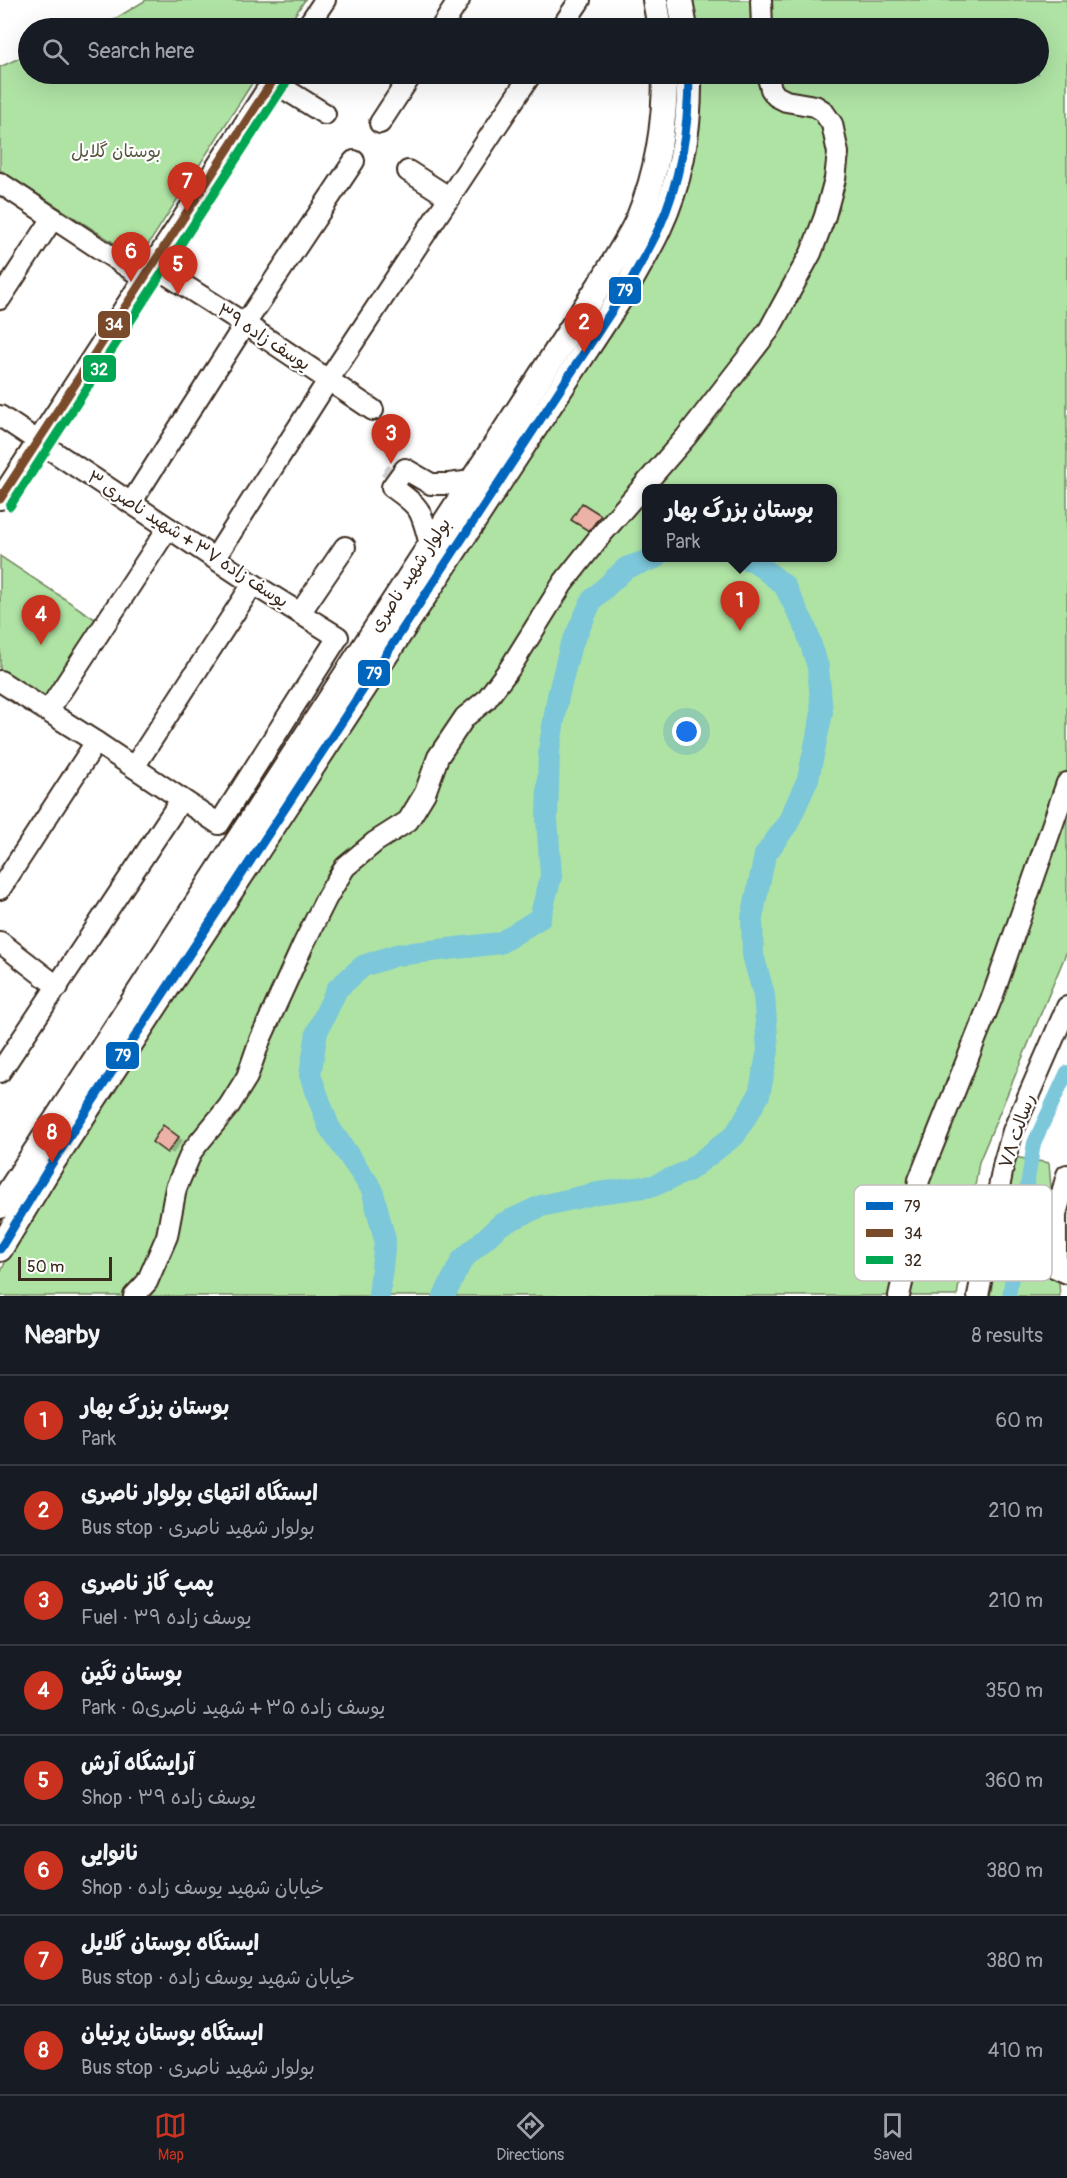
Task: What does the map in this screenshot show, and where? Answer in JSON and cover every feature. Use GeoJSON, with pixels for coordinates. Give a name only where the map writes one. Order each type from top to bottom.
{"type":"FeatureCollection","features":[{"type":"Feature","properties":{"kind":"main road"},"geometry":{"type":"LineString","coordinates":[[655,0],[658,18]]}},
{"type":"Feature","properties":{"kind":"main road"},"geometry":{"type":"LineString","coordinates":[[680,0],[683,18]]}},
{"type":"Feature","properties":{"kind":"main road","name":"بولوار شهید ناصری"},"geometry":{"type":"LineString","coordinates":[[0,1206],[605,278],[639,218],[652,178],[661,139],[665,84]]}},
{"type":"Feature","properties":{"kind":"main road","name":"بولوار شهید ناصری"},"geometry":{"type":"LineString","coordinates":[[0,1249],[6,1224],[59,1154],[628,286],[660,227],[676,182],[684,142],[689,84]]}},
{"type":"Feature","properties":{"kind":"main road"},"geometry":{"type":"LineString","coordinates":[[345,674],[366,687]]}},
{"type":"Feature","properties":{"kind":"street"},"geometry":{"type":"LineString","coordinates":[[313,18],[325,0]]}},
{"type":"Feature","properties":{"kind":"street"},"geometry":{"type":"LineString","coordinates":[[447,18],[459,0]]}},
{"type":"Feature","properties":{"kind":"street"},"geometry":{"type":"LineString","coordinates":[[568,18],[580,0]]}},
{"type":"Feature","properties":{"kind":"street"},"geometry":{"type":"LineString","coordinates":[[760,0],[761,18]]}},
{"type":"Feature","properties":{"kind":"street"},"geometry":{"type":"LineString","coordinates":[[0,500],[270,84]]}},
{"type":"Feature","properties":{"kind":"street"},"geometry":{"type":"LineString","coordinates":[[284,84],[325,114]]}},
{"type":"Feature","properties":{"kind":"street"},"geometry":{"type":"LineString","coordinates":[[380,123],[405,84]]}},
{"type":"Feature","properties":{"kind":"street"},"geometry":{"type":"LineString","coordinates":[[214,558],[329,379],[524,84]]}},
{"type":"Feature","properties":{"kind":"street"},"geometry":{"type":"LineString","coordinates":[[645,484],[686,437],[768,330],[811,253],[825,216],[835,179],[838,153],[832,124],[823,111],[815,106],[786,101],[776,96],[770,84]]}},
{"type":"Feature","properties":{"kind":"street"},"geometry":{"type":"LineString","coordinates":[[131,503],[245,324],[354,161]]}},
{"type":"Feature","properties":{"kind":"street"},"geometry":{"type":"LineString","coordinates":[[408,171],[450,198]]}},
{"type":"Feature","properties":{"kind":"street","name":"یوسف زاده ۳۹"},"geometry":{"type":"LineString","coordinates":[[0,183],[52,218],[245,324],[374,410]]}},
{"type":"Feature","properties":{"kind":"street"},"geometry":{"type":"LineString","coordinates":[[0,299],[52,218]]}},
{"type":"Feature","properties":{"kind":"street","name":"یوسف زاده ۳۷ + شهید ناصری ۳"},"geometry":{"type":"LineString","coordinates":[[0,416],[168,528],[338,637],[219,824],[181,800]]}},
{"type":"Feature","properties":{"kind":"street"},"geometry":{"type":"LineString","coordinates":[[430,545],[423,517],[415,503],[392,487],[405,469],[431,484],[472,482]]}},
{"type":"Feature","properties":{"kind":"street"},"geometry":{"type":"LineString","coordinates":[[134,1296],[147,1282],[167,1236],[176,1188],[192,1151],[229,1106],[247,1077],[260,1040],[303,945],[345,867],[375,842],[408,821],[425,794],[438,757],[465,717],[486,700],[510,668],[563,583],[642,488]]}},
{"type":"Feature","properties":{"kind":"street"},"geometry":{"type":"LineString","coordinates":[[48,711],[168,528]]}},
{"type":"Feature","properties":{"kind":"street"},"geometry":{"type":"LineString","coordinates":[[300,613],[345,547]]}},
{"type":"Feature","properties":{"kind":"street"},"geometry":{"type":"LineString","coordinates":[[134,767],[254,584]]}},
{"type":"Feature","properties":{"kind":"street"},"geometry":{"type":"LineString","coordinates":[[0,1072],[181,800],[48,711],[3,689]]}},
{"type":"Feature","properties":{"kind":"street"},"geometry":{"type":"LineString","coordinates":[[0,890],[96,742]]}},
{"type":"Feature","properties":{"kind":"street"},"geometry":{"type":"LineString","coordinates":[[918,1185],[993,995],[1067,783]]}},
{"type":"Feature","properties":{"kind":"street"},"geometry":{"type":"LineString","coordinates":[[0,942],[58,987]]}},
{"type":"Feature","properties":{"kind":"street","name":"رسالت ۷۸"},"geometry":{"type":"LineString","coordinates":[[1000,1185],[1013,1131],[1067,1007]]}},
{"type":"Feature","properties":{"kind":"street"},"geometry":{"type":"LineString","coordinates":[[1061,1270],[1061,1215],[1067,1175]]}},
{"type":"Feature","properties":{"kind":"street"},"geometry":{"type":"LineString","coordinates":[[899,1296],[902,1281]]}},
{"type":"Feature","properties":{"kind":"street","name":"رسالت ۷۸"},"geometry":{"type":"LineString","coordinates":[[978,1296],[981,1281]]}},
{"type":"Feature","properties":{"kind":"green space"},"geometry":{"type":"Polygon","coordinates":[[[146,0],[305,0],[293,18],[116,18],[146,0]]]}},
{"type":"Feature","properties":{"kind":"green space"},"geometry":{"type":"Polygon","coordinates":[[[684,0],[1067,0],[1067,951],[979,1162],[975,1185],[854,1185],[854,1281],[959,1281],[957,1296],[0,1296],[0,1274],[22,1224],[666,225],[692,84],[1049,84],[1049,18],[687,18],[684,0]]]}},
{"type":"Feature","properties":{"kind":"green space","name":"بوستان گلایل"},"geometry":{"type":"Polygon","coordinates":[[[18,59],[18,84],[252,84],[139,259],[0,170],[0,67],[18,59]]]}},
{"type":"Feature","properties":{"kind":"green space"},"geometry":{"type":"Polygon","coordinates":[[[0,556],[98,621],[47,700],[0,669],[0,556]]]}},
{"type":"Feature","properties":{"kind":"green space"},"geometry":{"type":"Polygon","coordinates":[[[1014,1157],[1049,1163],[1051,1185],[1009,1185],[1014,1157]]]}},
{"type":"Feature","properties":{"kind":"green space"},"geometry":{"type":"Polygon","coordinates":[[[1052,1199],[1060,1296],[990,1296],[993,1281],[1052,1281],[1052,1199]]]}},
{"type":"Feature","properties":{"kind":"building"},"geometry":{"type":"Polygon","coordinates":[[[582,503],[601,515],[589,531],[571,520],[582,503]]]}},
{"type":"Feature","properties":{"kind":"building"},"geometry":{"type":"Polygon","coordinates":[[[163,1125],[179,1137],[167,1153],[152,1142],[163,1125]]]}},
{"type":"Feature","properties":{"kind":"waterway"},"geometry":{"type":"LineString","coordinates":[[379,1296],[385,1240],[372,1189],[329,1127],[310,1075],[317,1032],[337,989],[363,966],[396,955],[500,943],[540,918],[551,876],[547,819],[549,751],[558,696],[570,648],[592,600],[626,568],[643,562]]}},
{"type":"Feature","properties":{"kind":"waterway"},"geometry":{"type":"LineString","coordinates":[[444,1296],[462,1260],[500,1225],[541,1206],[598,1193],[653,1186],[688,1171],[735,1135],[759,1095],[768,1050],[764,995],[753,955],[752,918],[765,855],[788,823],[808,779],[822,713],[818,667],[805,626],[784,585],[755,562]]}},
{"type":"Feature","properties":{"kind":"waterway"},"geometry":{"type":"LineString","coordinates":[[1027,1185],[1034,1143],[1067,1072]]}},
{"type":"Feature","properties":{"kind":"waterway"},"geometry":{"type":"LineString","coordinates":[[1009,1296],[1011,1281]]}},
{"type":"Feature","properties":{"kind":"transit line","name":"34"},"geometry":{"type":"LineString","coordinates":[[0,499],[270,84]]}},
{"type":"Feature","properties":{"kind":"transit line","name":"32"},"geometry":{"type":"LineString","coordinates":[[10,506],[285,84]]}},
{"type":"Feature","properties":{"kind":"transit line","name":"79"},"geometry":{"type":"LineString","coordinates":[[0,1249],[52,1163],[628,286],[655,235],[673,191],[685,133],[688,84]]}},
{"type":"Feature","properties":{"kind":"place","name":"ایستگاه بوستان گلایل"},"geometry":{"type":"Point","coordinates":[187,212]}},
{"type":"Feature","properties":{"kind":"place","name":"نانوایی"},"geometry":{"type":"Point","coordinates":[131,282]}},
{"type":"Feature","properties":{"kind":"place","name":"آرایشگاه آرش"},"geometry":{"type":"Point","coordinates":[178,295]}},
{"type":"Feature","properties":{"kind":"place","name":"ایستگاه انتهای بولوار ناصری"},"geometry":{"type":"Point","coordinates":[584,353]}},
{"type":"Feature","properties":{"kind":"place","name":"پمپ گاز ناصری"},"geometry":{"type":"Point","coordinates":[391,464]}},
{"type":"Feature","properties":{"kind":"place","name":"بوستان بزرگ بهار"},"geometry":{"type":"Point","coordinates":[740,631]}},
{"type":"Feature","properties":{"kind":"place","name":"بوستان نگین"},"geometry":{"type":"Point","coordinates":[41,645]}},
{"type":"Feature","properties":{"kind":"place","name":"ایستگاه بوستان پرنیان"},"geometry":{"type":"Point","coordinates":[52,1163]}}]}
